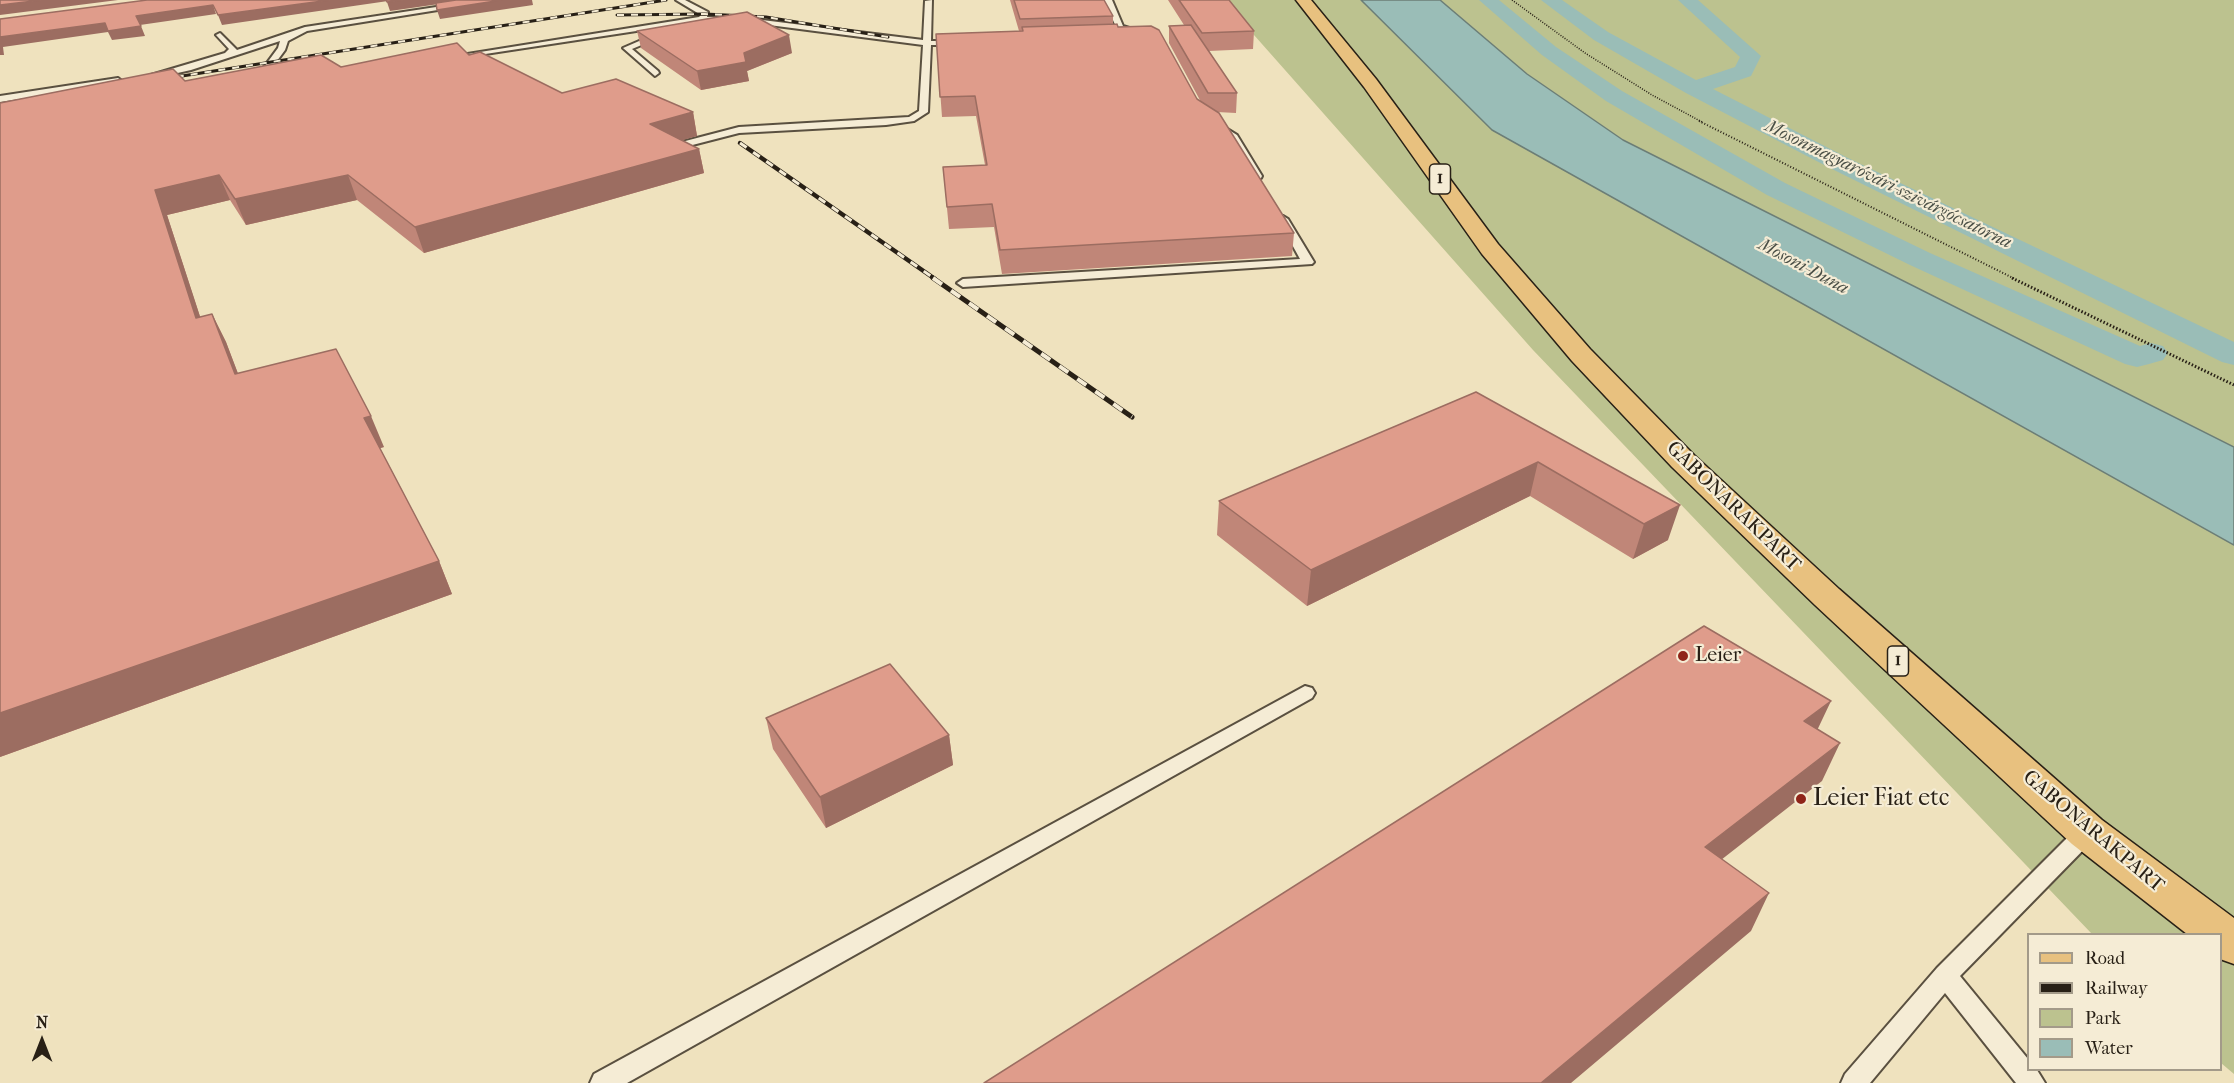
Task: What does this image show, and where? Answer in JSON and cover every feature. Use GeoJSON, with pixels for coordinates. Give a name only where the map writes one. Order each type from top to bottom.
{"type":"FeatureCollection","features":[{"type":"Feature","properties":{"kind":"main road","name":"GABONARAKPART"},"geometry":{"type":"LineString","coordinates":[[1303,0],[1371,83],[1490,249],[1581,355],[1683,461],[1827,597],[2087,832],[2220,933]]}},
{"type":"Feature","properties":{"kind":"main road","name":"GABONARAKPART"},"geometry":{"type":"LineString","coordinates":[[2222,935],[2234,944]]}},
{"type":"Feature","properties":{"kind":"lane"},"geometry":{"type":"LineString","coordinates":[[140,78],[175,71],[315,27],[496,0]]}},
{"type":"Feature","properties":{"kind":"lane"},"geometry":{"type":"LineString","coordinates":[[655,73],[627,48],[699,19],[705,14],[680,0]]}},
{"type":"Feature","properties":{"kind":"lane"},"geometry":{"type":"LineString","coordinates":[[1108,0],[1120,27],[1150,37],[1127,38]]}},
{"type":"Feature","properties":{"kind":"lane"},"geometry":{"type":"LineString","coordinates":[[673,147],[739,130],[886,123],[911,119],[923,112],[929,1]]}},
{"type":"Feature","properties":{"kind":"lane"},"geometry":{"type":"LineString","coordinates":[[449,58],[699,19],[738,18],[927,44],[962,42]]}},
{"type":"Feature","properties":{"kind":"lane"},"geometry":{"type":"LineString","coordinates":[[220,35],[233,49],[228,55]]}},
{"type":"Feature","properties":{"kind":"lane"},"geometry":{"type":"LineString","coordinates":[[265,71],[290,35]]}},
{"type":"Feature","properties":{"kind":"lane"},"geometry":{"type":"LineString","coordinates":[[0,99],[128,79]]}},
{"type":"Feature","properties":{"kind":"lane"},"geometry":{"type":"LineString","coordinates":[[1201,116],[1234,137],[1262,185]]}},
{"type":"Feature","properties":{"kind":"lane"},"geometry":{"type":"LineString","coordinates":[[963,283],[1308,262],[1279,214]]}},
{"type":"Feature","properties":{"kind":"lane"},"geometry":{"type":"LineString","coordinates":[[603,1083],[1305,693]]}},
{"type":"Feature","properties":{"kind":"lane"},"geometry":{"type":"LineString","coordinates":[[1854,1083],[1945,975],[2087,832]]}},
{"type":"Feature","properties":{"kind":"lane"},"geometry":{"type":"LineString","coordinates":[[1945,975],[2032,1083]]}},
{"type":"Feature","properties":{"kind":"path"},"geometry":{"type":"LineString","coordinates":[[1512,0],[1585,53],[1652,95],[1742,144],[1972,259],[2234,385]]}},
{"type":"Feature","properties":{"kind":"green space"},"geometry":{"type":"Polygon","coordinates":[[[1223,0],[1361,0],[1492,130],[2234,545],[2234,1074],[2222,1064],[2222,933],[2091,933],[1533,350],[1223,0]]]}},
{"type":"Feature","properties":{"kind":"green space"},"geometry":{"type":"Polygon","coordinates":[[[1440,0],[2234,0],[2234,447],[1623,140],[1527,74],[1440,0]]]}},
{"type":"Feature","properties":{"kind":"water","name":"Mosoni-Duna"},"geometry":{"type":"Polygon","coordinates":[[[1361,0],[1440,0],[1527,74],[1623,140],[2234,447],[2234,545],[1492,130],[1361,0]]]}},
{"type":"Feature","properties":{"kind":"building"},"geometry":{"type":"Polygon","coordinates":[[[0,0],[42,0],[0,5],[0,0]]]}},
{"type":"Feature","properties":{"kind":"building"},"geometry":{"type":"Polygon","coordinates":[[[147,0],[330,0],[218,15],[213,5],[136,16],[141,26],[108,31],[105,23],[0,37],[0,19],[147,0]]]}},
{"type":"Feature","properties":{"kind":"building"},"geometry":{"type":"Polygon","coordinates":[[[456,0],[502,0],[437,10],[436,3],[456,0]]]}},
{"type":"Feature","properties":{"kind":"building"},"geometry":{"type":"Polygon","coordinates":[[[1014,0],[1104,0],[1113,16],[1020,19],[1014,0]]]}},
{"type":"Feature","properties":{"kind":"building"},"geometry":{"type":"Polygon","coordinates":[[[1179,0],[1229,0],[1254,31],[1202,33],[1179,0]]]}},
{"type":"Feature","properties":{"kind":"building"},"geometry":{"type":"Polygon","coordinates":[[[747,12],[789,35],[744,53],[746,62],[697,71],[637,31],[747,12]]]}},
{"type":"Feature","properties":{"kind":"building"},"geometry":{"type":"Polygon","coordinates":[[[1117,24],[1118,27],[1151,26],[1159,30],[1197,99],[1219,113],[1294,233],[1000,250],[992,204],[947,207],[943,167],[987,165],[975,96],[940,97],[936,34],[1023,31],[1022,27],[1117,24]]]}},
{"type":"Feature","properties":{"kind":"building"},"geometry":{"type":"Polygon","coordinates":[[[1191,25],[1237,93],[1208,93],[1169,26],[1191,25]]]}},
{"type":"Feature","properties":{"kind":"building"},"geometry":{"type":"Polygon","coordinates":[[[457,43],[469,55],[480,52],[562,93],[616,79],[693,112],[650,124],[699,149],[415,227],[348,175],[235,199],[219,175],[155,190],[196,318],[212,314],[235,374],[336,349],[371,416],[364,418],[439,561],[0,713],[0,103],[173,69],[185,81],[321,55],[341,67],[457,43]]]}},
{"type":"Feature","properties":{"kind":"building"},"geometry":{"type":"Polygon","coordinates":[[[1476,392],[1680,505],[1644,524],[1538,462],[1311,570],[1219,501],[1476,392]]]}},
{"type":"Feature","properties":{"kind":"building"},"geometry":{"type":"Polygon","coordinates":[[[1704,626],[1831,701],[1804,721],[1840,743],[1705,847],[1769,893],[1541,1083],[984,1083],[1704,626]]]}},
{"type":"Feature","properties":{"kind":"building"},"geometry":{"type":"Polygon","coordinates":[[[890,664],[949,735],[820,797],[766,718],[890,664]]]}},
{"type":"Feature","properties":{"kind":"waterway"},"geometry":{"type":"LineString","coordinates":[[1488,0],[1549,51],[1614,96],[1776,189],[1920,259],[2137,357],[2151,353]]}},
{"type":"Feature","properties":{"kind":"waterway","name":"Mosonmagyaróvári-szivárgócsatorna"},"geometry":{"type":"LineString","coordinates":[[1550,0],[1601,36],[1694,88]]}},
{"type":"Feature","properties":{"kind":"waterway"},"geometry":{"type":"LineString","coordinates":[[1687,0],[1751,56],[1743,71],[1694,88]]}},
{"type":"Feature","properties":{"kind":"waterway","name":"Mosonmagyaróvári-szivárgócsatorna"},"geometry":{"type":"LineString","coordinates":[[1694,88],[1839,163],[2234,355]]}},
{"type":"Feature","properties":{"kind":"railway"},"geometry":{"type":"LineString","coordinates":[[163,79],[666,0]]}},
{"type":"Feature","properties":{"kind":"railway"},"geometry":{"type":"LineString","coordinates":[[617,15],[705,14],[766,17],[888,37]]}},
{"type":"Feature","properties":{"kind":"railway"},"geometry":{"type":"LineString","coordinates":[[740,143],[935,279]]}},
{"type":"Feature","properties":{"kind":"railway"},"geometry":{"type":"LineString","coordinates":[[933,278],[1132,417]]}},
{"type":"Feature","properties":{"kind":"place","name":"Leier"},"geometry":{"type":"Point","coordinates":[1683,656]}},
{"type":"Feature","properties":{"kind":"place","name":"Leier Fiat etc"},"geometry":{"type":"Point","coordinates":[1801,799]}}]}
